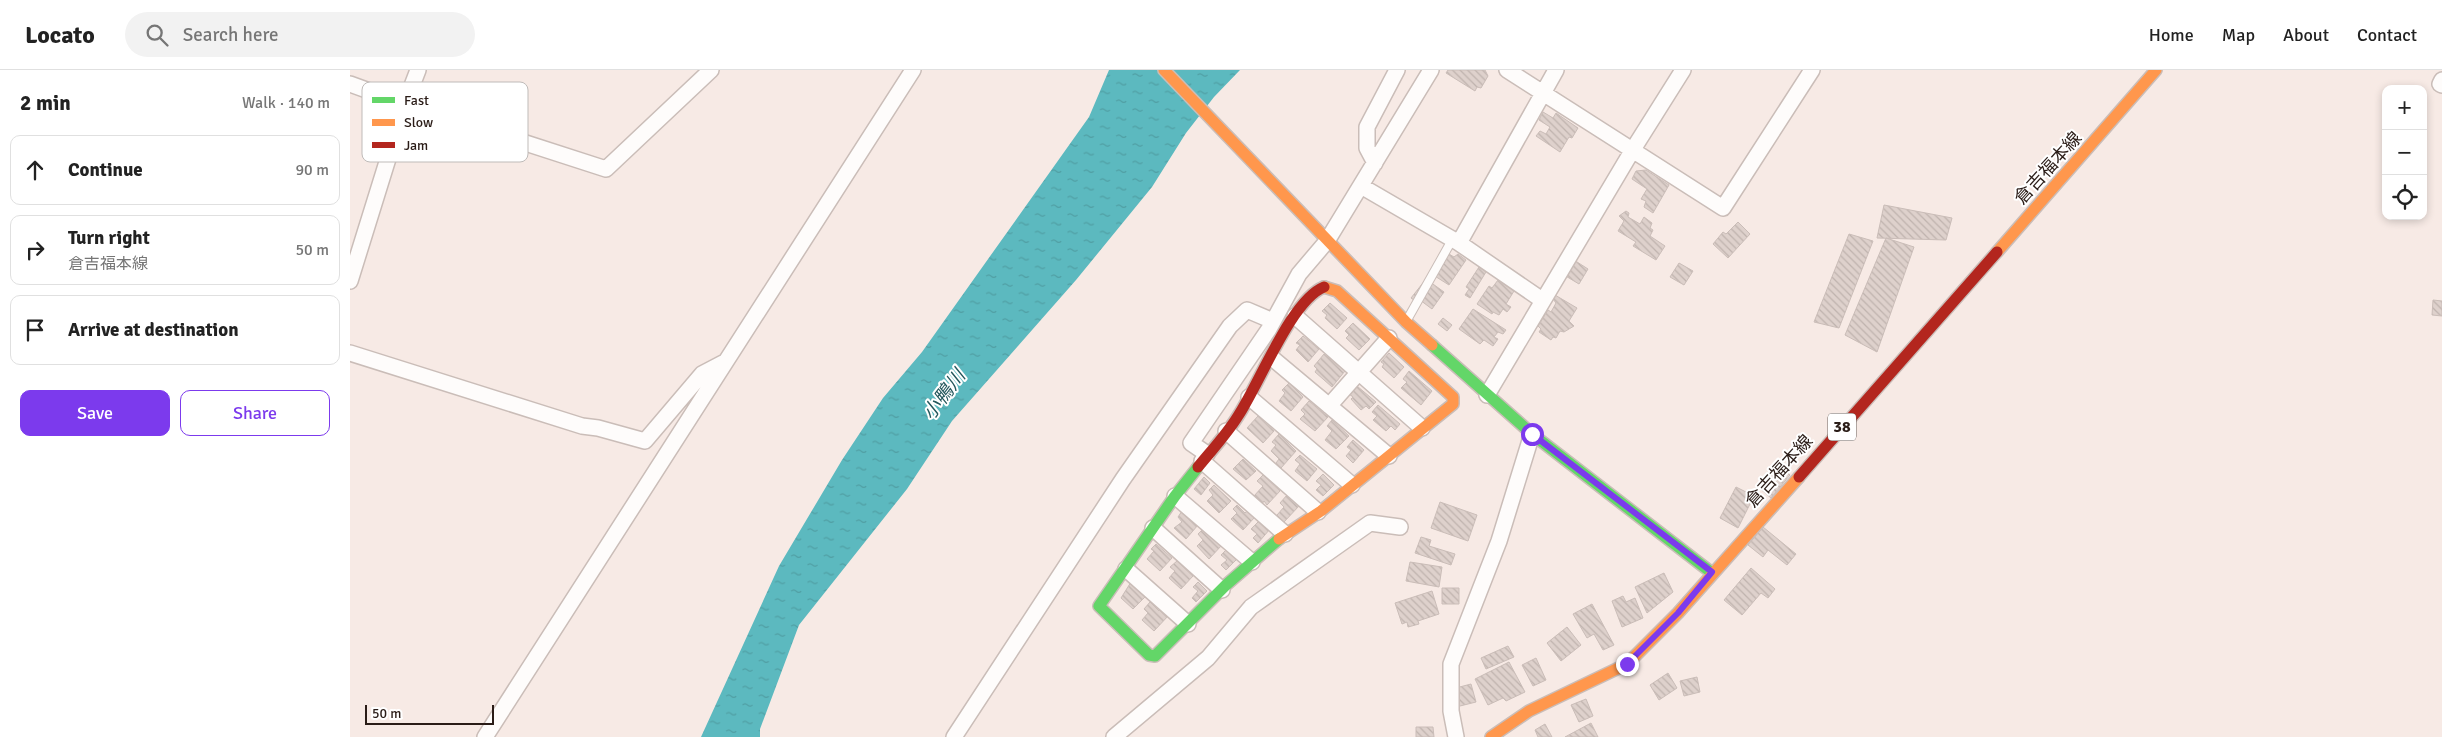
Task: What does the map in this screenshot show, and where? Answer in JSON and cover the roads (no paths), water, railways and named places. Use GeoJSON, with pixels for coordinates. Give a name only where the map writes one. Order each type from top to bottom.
{"type":"FeatureCollection","features":[{"type":"Feature","properties":{"kind":"street"},"geometry":{"type":"LineString","coordinates":[[413,82],[418,70]]}},
{"type":"Feature","properties":{"kind":"street"},"geometry":{"type":"LineString","coordinates":[[528,144],[606,169],[711,70]]}},
{"type":"Feature","properties":{"kind":"street"},"geometry":{"type":"LineString","coordinates":[[485,737],[913,70]]}},
{"type":"Feature","properties":{"kind":"street"},"geometry":{"type":"LineString","coordinates":[[1164,70],[1406,322],[1532,434],[1712,572]]}},
{"type":"Feature","properties":{"kind":"street"},"geometry":{"type":"LineString","coordinates":[[1375,163],[1367,148],[1367,127],[1397,70]]}},
{"type":"Feature","properties":{"kind":"street"},"geometry":{"type":"LineString","coordinates":[[1285,534],[1204,458],[1191,443],[1273,321],[1299,274],[1327,241],[1431,70]]}},
{"type":"Feature","properties":{"kind":"street"},"geometry":{"type":"LineString","coordinates":[[1507,70],[1723,208],[1812,70]]}},
{"type":"Feature","properties":{"kind":"street"},"geometry":{"type":"LineString","coordinates":[[1456,241],[1556,70]]}},
{"type":"Feature","properties":{"kind":"street"},"geometry":{"type":"LineString","coordinates":[[1487,395],[1542,300],[1683,70]]}},
{"type":"Feature","properties":{"kind":"street","name":"倉吉福本線"},"geometry":{"type":"LineString","coordinates":[[1490,737],[1530,711],[1627,664],[1678,613],[1712,572],[2156,70]]}},
{"type":"Feature","properties":{"kind":"street"},"geometry":{"type":"LineString","coordinates":[[2442,80],[2440,84],[2442,85]]}},
{"type":"Feature","properties":{"kind":"street"},"geometry":{"type":"LineString","coordinates":[[350,84],[362,88]]}},
{"type":"Feature","properties":{"kind":"street"},"geometry":{"type":"LineString","coordinates":[[350,281],[387,162]]}},
{"type":"Feature","properties":{"kind":"street"},"geometry":{"type":"LineString","coordinates":[[1361,186],[1456,241],[1542,300]]}},
{"type":"Feature","properties":{"kind":"street"},"geometry":{"type":"LineString","coordinates":[[1324,287],[1337,291],[1453,397],[1453,404],[1318,512],[1285,534],[1222,590],[1155,656],[1149,655],[1098,606],[1204,458],[1238,417],[1295,316],[1314,291],[1324,287]]}},
{"type":"Feature","properties":{"kind":"street"},"geometry":{"type":"LineString","coordinates":[[954,737],[1123,479],[1230,326],[1247,310],[1273,321]]}},
{"type":"Feature","properties":{"kind":"street"},"geometry":{"type":"LineString","coordinates":[[1295,316],[1422,428]]}},
{"type":"Feature","properties":{"kind":"street"},"geometry":{"type":"LineString","coordinates":[[1329,406],[1389,338]]}},
{"type":"Feature","properties":{"kind":"street"},"geometry":{"type":"LineString","coordinates":[[350,353],[582,426],[598,428],[645,441],[702,374],[724,363]]}},
{"type":"Feature","properties":{"kind":"street"},"geometry":{"type":"LineString","coordinates":[[1272,358],[1389,456]]}},
{"type":"Feature","properties":{"kind":"street"},"geometry":{"type":"LineString","coordinates":[[1249,397],[1352,485]]}},
{"type":"Feature","properties":{"kind":"street"},"geometry":{"type":"LineString","coordinates":[[1226,431],[1318,512]]}},
{"type":"Feature","properties":{"kind":"street"},"geometry":{"type":"LineString","coordinates":[[1456,737],[1451,711],[1451,664],[1499,541],[1532,434]]}},
{"type":"Feature","properties":{"kind":"street"},"geometry":{"type":"LineString","coordinates":[[1176,496],[1252,562]]}},
{"type":"Feature","properties":{"kind":"street"},"geometry":{"type":"LineString","coordinates":[[1114,737],[1208,658],[1250,607],[1323,559],[1370,523],[1400,527]]}},
{"type":"Feature","properties":{"kind":"street"},"geometry":{"type":"LineString","coordinates":[[1153,528],[1222,590]]}},
{"type":"Feature","properties":{"kind":"street"},"geometry":{"type":"LineString","coordinates":[[1126,568],[1188,624]]}},
{"type":"Feature","properties":{"kind":"lane"},"geometry":{"type":"LineString","coordinates":[[1406,322],[1456,241]]}},
{"type":"Feature","properties":{"kind":"water","name":"小鴨川"},"geometry":{"type":"Polygon","coordinates":[[[1109,70],[1240,70],[1214,97],[1186,133],[1152,187],[1076,280],[952,421],[907,489],[799,625],[760,729],[760,737],[701,737],[779,566],[842,460],[883,398],[922,352],[1089,117],[1109,70]]]}}]}
